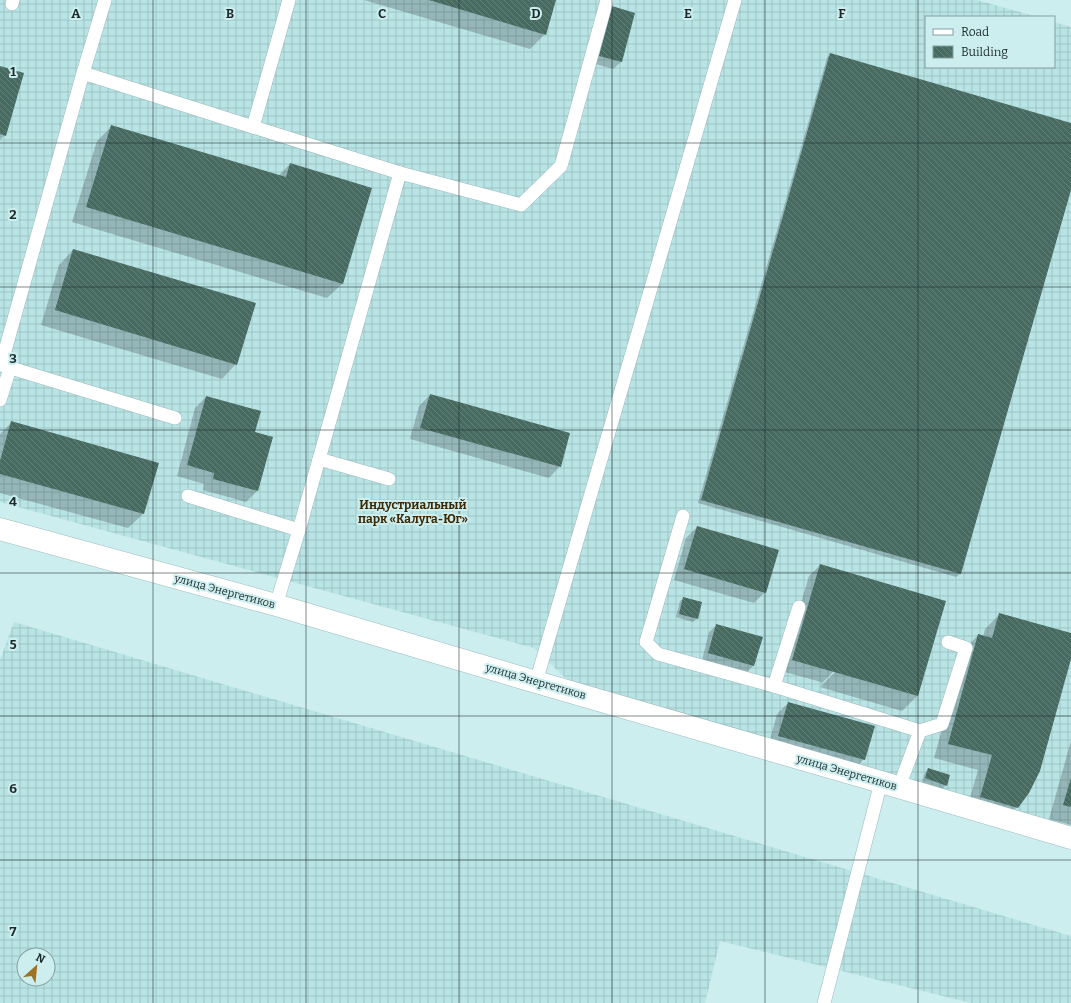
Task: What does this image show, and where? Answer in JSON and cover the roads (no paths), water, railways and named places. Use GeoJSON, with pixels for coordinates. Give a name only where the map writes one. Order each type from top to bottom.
{"type":"FeatureCollection","features":[{"type":"Feature","properties":{"kind":"street","name":"улица Энергетиков"},"geometry":{"type":"LineString","coordinates":[[0,528],[276,605],[1071,838]]}},
{"type":"Feature","properties":{"kind":"lane"},"geometry":{"type":"LineString","coordinates":[[105,0],[1,365],[175,418]]}},
{"type":"Feature","properties":{"kind":"lane"},"geometry":{"type":"LineString","coordinates":[[253,127],[289,0]]}},
{"type":"Feature","properties":{"kind":"lane"},"geometry":{"type":"LineString","coordinates":[[83,73],[400,173],[520,205],[561,166],[607,0]]}},
{"type":"Feature","properties":{"kind":"lane"},"geometry":{"type":"LineString","coordinates":[[536,682],[735,0]]}},
{"type":"Feature","properties":{"kind":"lane"},"geometry":{"type":"LineString","coordinates":[[276,605],[299,530],[400,173]]}},
{"type":"Feature","properties":{"kind":"lane"},"geometry":{"type":"LineString","coordinates":[[0,400],[10,368]]}},
{"type":"Feature","properties":{"kind":"lane"},"geometry":{"type":"LineString","coordinates":[[319,459],[389,479]]}},
{"type":"Feature","properties":{"kind":"lane"},"geometry":{"type":"LineString","coordinates":[[188,496],[299,530]]}},
{"type":"Feature","properties":{"kind":"lane"},"geometry":{"type":"LineString","coordinates":[[683,516],[646,642],[658,654],[774,686],[920,731],[942,724],[945,716],[966,648],[948,642]]}},
{"type":"Feature","properties":{"kind":"lane"},"geometry":{"type":"LineString","coordinates":[[774,686],[799,607]]}},
{"type":"Feature","properties":{"kind":"lane"},"geometry":{"type":"LineString","coordinates":[[824,1003],[890,784],[920,731]]}},
{"type":"Feature","properties":{"kind":"district","name":"Индустриальный парк «Калуга-Юг»"},"geometry":{"type":"Point","coordinates":[413,512]}}]}
